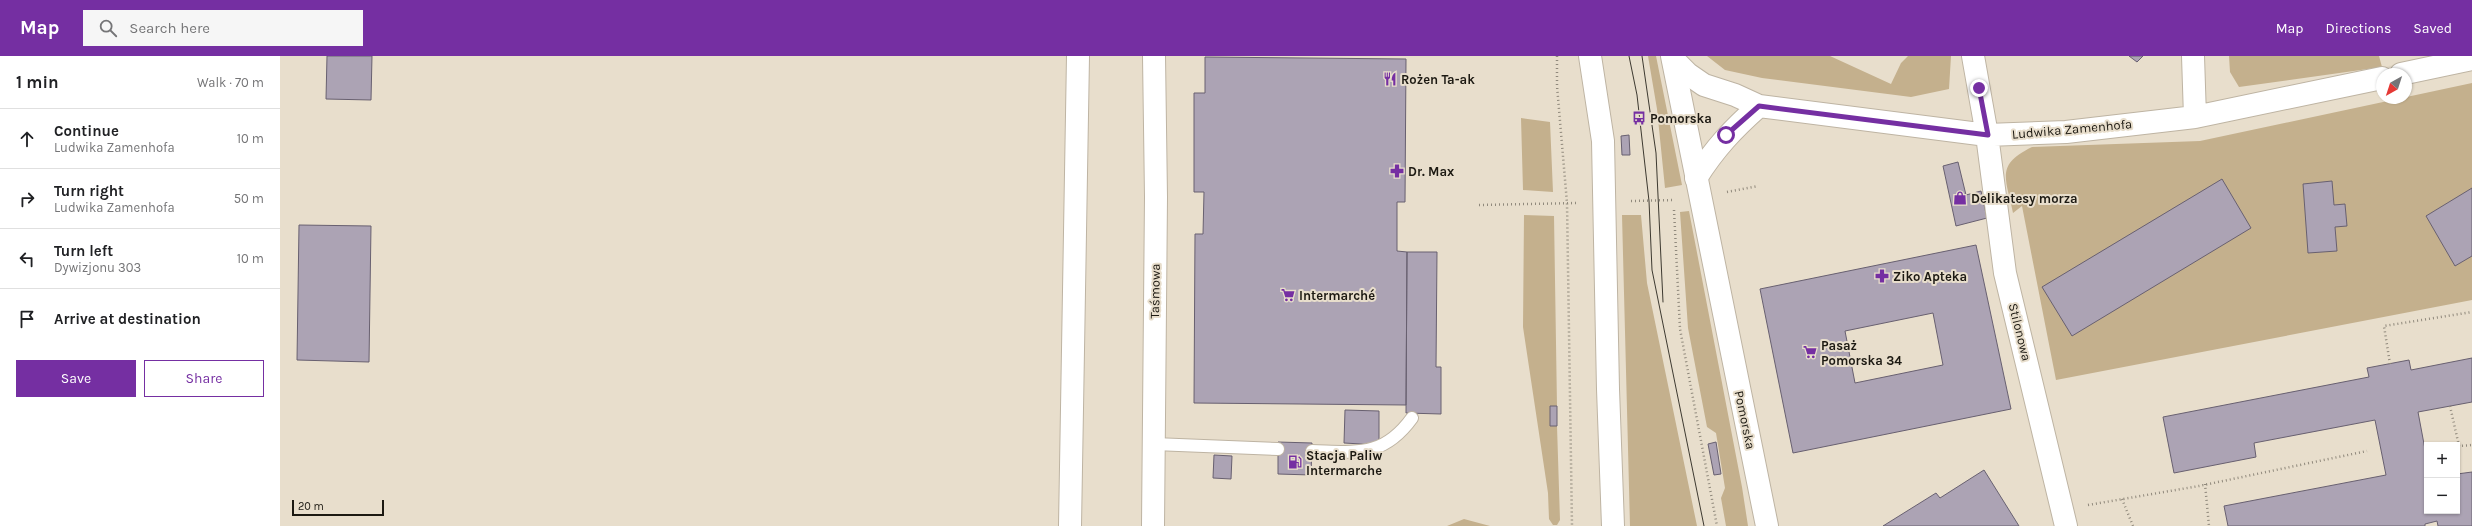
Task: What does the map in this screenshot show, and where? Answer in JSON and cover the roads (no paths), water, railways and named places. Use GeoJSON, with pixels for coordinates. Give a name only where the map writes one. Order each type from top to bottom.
{"type":"FeatureCollection","features":[{"type":"Feature","properties":{"kind":"street"},"geometry":{"type":"LineString","coordinates":[[1070,526],[1078,56]]}},
{"type":"Feature","properties":{"kind":"street","name":"Taśmowa"},"geometry":{"type":"LineString","coordinates":[[1153,526],[1156,197],[1154,56]]}},
{"type":"Feature","properties":{"kind":"street"},"geometry":{"type":"LineString","coordinates":[[1590,56],[1603,141],[1608,389],[1613,526]]}},
{"type":"Feature","properties":{"kind":"street","name":"Stilonowa"},"geometry":{"type":"LineString","coordinates":[[1973,56],[1988,135],[2005,273],[2065,517]]}},
{"type":"Feature","properties":{"kind":"street"},"geometry":{"type":"LineString","coordinates":[[2193,56],[2195,117]]}},
{"type":"Feature","properties":{"kind":"street","name":"Ludwika Zamenhofa"},"geometry":{"type":"LineString","coordinates":[[1673,57],[1688,74],[1704,85],[1735,95],[1759,106],[1988,135],[2066,132],[2195,117],[2376,79]]}},
{"type":"Feature","properties":{"kind":"street","name":"Pomorska"},"geometry":{"type":"LineString","coordinates":[[1673,57],[1696,178],[1767,526]]}},
{"type":"Feature","properties":{"kind":"street"},"geometry":{"type":"LineString","coordinates":[[2412,71],[2470,58]]}},
{"type":"Feature","properties":{"kind":"street"},"geometry":{"type":"LineString","coordinates":[[1696,178],[1710,154],[1726,135],[1759,106]]}},
{"type":"Feature","properties":{"kind":"lane"},"geometry":{"type":"LineString","coordinates":[[1312,451],[1356,452],[1384,445],[1398,435],[1412,418]]}},
{"type":"Feature","properties":{"kind":"lane"},"geometry":{"type":"LineString","coordinates":[[1154,444],[1278,449]]}},
{"type":"Feature","properties":{"kind":"tram line"},"geometry":{"type":"LineString","coordinates":[[1629,56],[1637,95],[1649,201],[1652,270],[1704,526]]}},
{"type":"Feature","properties":{"kind":"tram line"},"geometry":{"type":"LineString","coordinates":[[1642,56],[1656,153],[1663,302]]}},
{"type":"Feature","properties":{"kind":"place","name":"Rożen Ta-ak"},"geometry":{"type":"Point","coordinates":[1390,79]}},
{"type":"Feature","properties":{"kind":"place","name":"Pomorska"},"geometry":{"type":"Point","coordinates":[1639,118]}},
{"type":"Feature","properties":{"kind":"place","name":"Dr. Max"},"geometry":{"type":"Point","coordinates":[1397,171]}},
{"type":"Feature","properties":{"kind":"place","name":"Delikatesy morza"},"geometry":{"type":"Point","coordinates":[1960,198]}},
{"type":"Feature","properties":{"kind":"place","name":"Ziko Apteka"},"geometry":{"type":"Point","coordinates":[1882,276]}},
{"type":"Feature","properties":{"kind":"place","name":"Intermarché"},"geometry":{"type":"Point","coordinates":[1288,295]}},
{"type":"Feature","properties":{"kind":"place","name":"Pasaż Pomorska 34"},"geometry":{"type":"Point","coordinates":[1810,352]}},
{"type":"Feature","properties":{"kind":"place","name":"Stacja Paliw Intermarche"},"geometry":{"type":"Point","coordinates":[1295,462]}}]}
